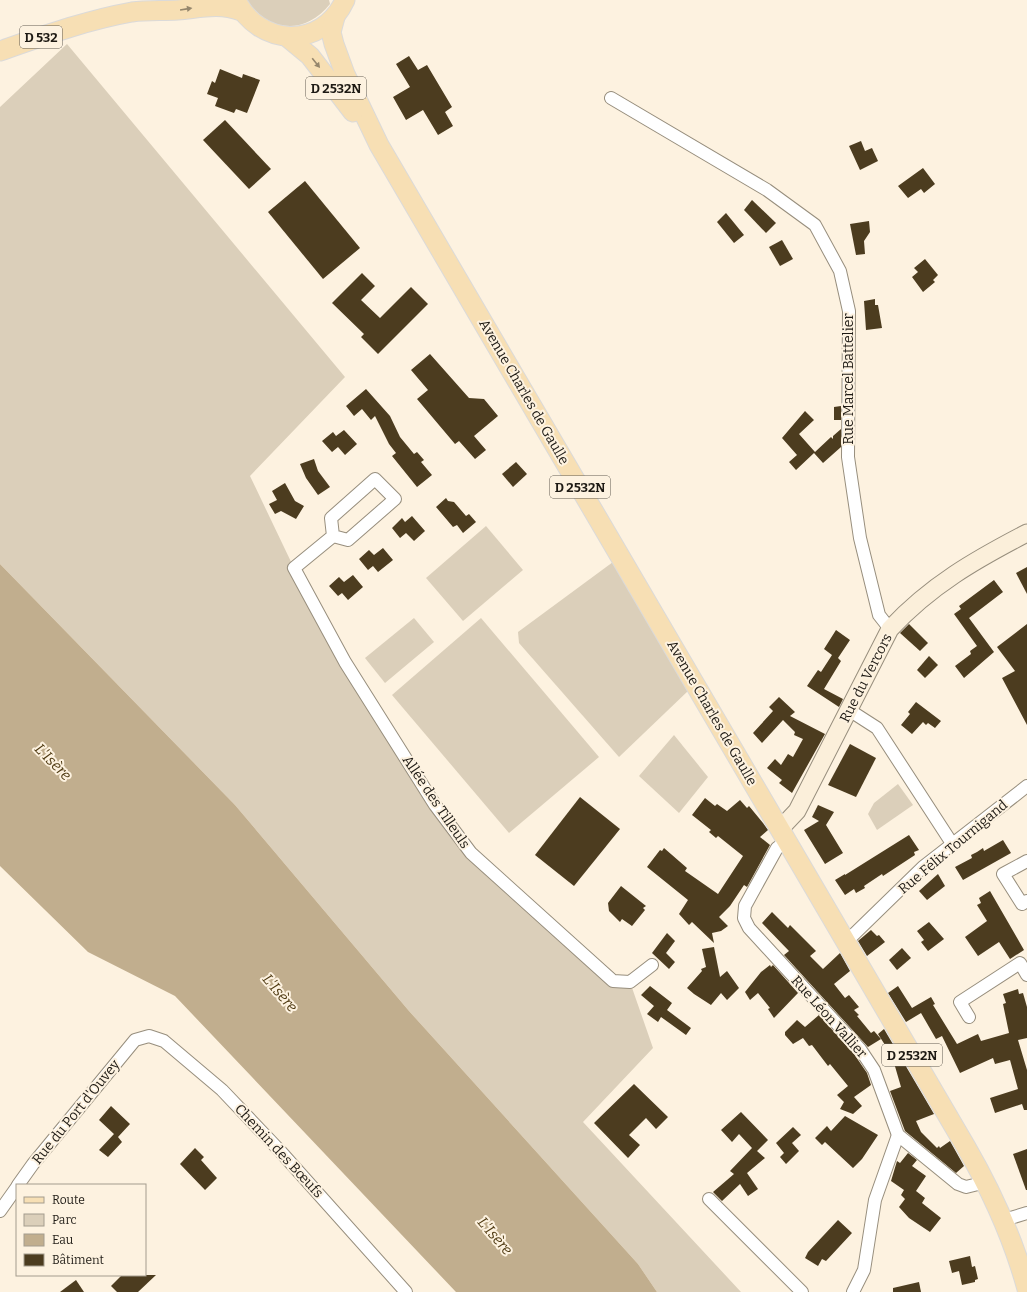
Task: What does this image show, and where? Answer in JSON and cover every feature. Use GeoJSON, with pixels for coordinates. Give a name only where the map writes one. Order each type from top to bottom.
{"type":"FeatureCollection","features":[{"type":"Feature","properties":{"kind":"main road","name":"D 532"},"geometry":{"type":"LineString","coordinates":[[133,12],[159,0]]}},
{"type":"Feature","properties":{"kind":"main road"},"geometry":{"type":"LineString","coordinates":[[239,5],[254,24],[269,33],[287,37],[308,34],[318,30],[335,17],[345,0]]}},
{"type":"Feature","properties":{"kind":"main road","name":"D 532"},"geometry":{"type":"LineString","coordinates":[[0,51],[83,24],[133,12],[239,5]]}},
{"type":"Feature","properties":{"kind":"main road","name":"Avenue Charles de Gaulle"},"geometry":{"type":"LineString","coordinates":[[335,17],[331,32],[334,44],[348,80],[379,145],[986,1182],[1004,1220],[1027,1288]]}},
{"type":"Feature","properties":{"kind":"main road","name":"Avenue Charles de Gaulle"},"geometry":{"type":"LineString","coordinates":[[287,37],[310,56],[379,145]]}},
{"type":"Feature","properties":{"kind":"street","name":"Rue Marcel Battelier"},"geometry":{"type":"LineString","coordinates":[[611,98],[767,190],[815,225],[840,271],[849,310],[848,457],[862,546],[879,615],[890,628]]}},
{"type":"Feature","properties":{"kind":"street"},"geometry":{"type":"LineString","coordinates":[[375,479],[395,499],[348,540],[333,536],[330,518],[375,479]]}},
{"type":"Feature","properties":{"kind":"street","name":"Rue du Vercors"},"geometry":{"type":"LineString","coordinates":[[783,835],[849,710],[890,628],[910,608],[953,575],[975,560],[1027,533]]}},
{"type":"Feature","properties":{"kind":"street","name":"Allée des Tilleuls"},"geometry":{"type":"LineString","coordinates":[[333,536],[294,568],[345,662],[435,805],[471,853],[613,981],[630,982],[652,965]]}},
{"type":"Feature","properties":{"kind":"street"},"geometry":{"type":"LineString","coordinates":[[849,710],[877,728],[953,845]]}},
{"type":"Feature","properties":{"kind":"street","name":"Rue Félix Tournigand"},"geometry":{"type":"LineString","coordinates":[[846,942],[923,867],[1027,786]]}},
{"type":"Feature","properties":{"kind":"street","name":"Rue Léon Vallier"},"geometry":{"type":"LineString","coordinates":[[783,835],[745,906],[744,918],[749,928],[860,1048],[874,1070],[898,1135]]}},
{"type":"Feature","properties":{"kind":"street"},"geometry":{"type":"LineString","coordinates":[[1027,861],[1003,874],[1022,904],[1027,901]]}},
{"type":"Feature","properties":{"kind":"street"},"geometry":{"type":"LineString","coordinates":[[969,1018],[960,1002],[1020,964],[1027,975]]}},
{"type":"Feature","properties":{"kind":"street","name":"Chemin des Bœufs"},"geometry":{"type":"LineString","coordinates":[[135,1040],[149,1036],[164,1041],[222,1090],[281,1152],[406,1292]]}},
{"type":"Feature","properties":{"kind":"street","name":"Rue du Port d'Ouvey"},"geometry":{"type":"LineString","coordinates":[[19,1184],[33,1164],[135,1040]]}},
{"type":"Feature","properties":{"kind":"street"},"geometry":{"type":"LineString","coordinates":[[853,1292],[864,1270],[875,1200],[898,1135],[958,1184],[966,1187],[986,1182]]}},
{"type":"Feature","properties":{"kind":"street","name":"Rue du Port d'Ouvey"},"geometry":{"type":"LineString","coordinates":[[0,1211],[16,1189]]}},
{"type":"Feature","properties":{"kind":"street"},"geometry":{"type":"LineString","coordinates":[[709,1199],[802,1292]]}},
{"type":"Feature","properties":{"kind":"street"},"geometry":{"type":"LineString","coordinates":[[1004,1220],[1027,1213]]}},
{"type":"Feature","properties":{"kind":"green space"},"geometry":{"type":"Polygon","coordinates":[[[247,0],[329,0],[330,4],[310,21],[299,25],[287,26],[276,24],[266,19],[256,11],[247,0]]]}},
{"type":"Feature","properties":{"kind":"green space"},"geometry":{"type":"Polygon","coordinates":[[[67,44],[345,377],[250,476],[294,568],[342,656],[471,853],[613,981],[630,982],[653,1048],[583,1122],[741,1292],[657,1292],[638,1264],[409,1011],[235,805],[0,564],[0,107],[67,44]]]}},
{"type":"Feature","properties":{"kind":"green space"},"geometry":{"type":"Polygon","coordinates":[[[486,526],[523,570],[463,621],[426,578],[486,526]]]}},
{"type":"Feature","properties":{"kind":"green space"},"geometry":{"type":"Polygon","coordinates":[[[613,562],[689,690],[619,757],[519,643],[518,632],[613,562]]]}},
{"type":"Feature","properties":{"kind":"green space"},"geometry":{"type":"Polygon","coordinates":[[[414,618],[434,642],[385,683],[365,658],[414,618]]]}},
{"type":"Feature","properties":{"kind":"green space"},"geometry":{"type":"Polygon","coordinates":[[[481,618],[599,757],[509,833],[392,695],[481,618]]]}},
{"type":"Feature","properties":{"kind":"green space"},"geometry":{"type":"Polygon","coordinates":[[[674,735],[708,777],[679,813],[639,776],[674,735]]]}},
{"type":"Feature","properties":{"kind":"green space"},"geometry":{"type":"Polygon","coordinates":[[[898,784],[913,805],[877,830],[868,814],[874,803],[898,784]]]}},
{"type":"Feature","properties":{"kind":"water","name":"L'Isère"},"geometry":{"type":"Polygon","coordinates":[[[0,564],[235,805],[409,1011],[638,1264],[657,1292],[456,1292],[175,996],[88,952],[0,866],[0,564]]]}},
{"type":"Feature","properties":{"kind":"building"},"geometry":{"type":"Polygon","coordinates":[[[409,56],[418,70],[427,65],[452,107],[445,112],[453,126],[438,135],[423,110],[406,120],[393,97],[410,87],[396,64],[409,56]]]}},
{"type":"Feature","properties":{"kind":"building"},"geometry":{"type":"Polygon","coordinates":[[[220,69],[242,78],[243,74],[260,80],[247,113],[236,109],[234,113],[215,106],[218,98],[207,94],[212,81],[215,83],[220,69]]]}},
{"type":"Feature","properties":{"kind":"building"},"geometry":{"type":"Polygon","coordinates":[[[225,120],[271,169],[249,189],[203,140],[225,120]]]}},
{"type":"Feature","properties":{"kind":"building"},"geometry":{"type":"Polygon","coordinates":[[[861,141],[865,151],[872,148],[878,161],[860,170],[849,146],[861,141]]]}},
{"type":"Feature","properties":{"kind":"building"},"geometry":{"type":"Polygon","coordinates":[[[923,168],[935,184],[924,193],[921,189],[908,198],[898,186],[923,168]]]}},
{"type":"Feature","properties":{"kind":"building"},"geometry":{"type":"Polygon","coordinates":[[[305,181],[360,248],[323,279],[268,212],[305,181]]]}},
{"type":"Feature","properties":{"kind":"building"},"geometry":{"type":"Polygon","coordinates":[[[752,200],[776,223],[766,233],[744,210],[752,200]]]}},
{"type":"Feature","properties":{"kind":"building"},"geometry":{"type":"Polygon","coordinates":[[[726,213],[744,235],[734,243],[717,222],[726,213]]]}},
{"type":"Feature","properties":{"kind":"building"},"geometry":{"type":"Polygon","coordinates":[[[869,221],[870,232],[864,241],[865,254],[856,255],[850,224],[869,221]]]}},
{"type":"Feature","properties":{"kind":"building"},"geometry":{"type":"Polygon","coordinates":[[[782,240],[793,259],[780,266],[769,247],[782,240]]]}},
{"type":"Feature","properties":{"kind":"building"},"geometry":{"type":"Polygon","coordinates":[[[925,259],[938,275],[933,280],[935,282],[923,292],[912,277],[918,272],[914,268],[925,259]]]}},
{"type":"Feature","properties":{"kind":"building"},"geometry":{"type":"Polygon","coordinates":[[[362,273],[375,286],[361,300],[380,318],[411,287],[428,304],[378,354],[361,337],[364,334],[332,303],[362,273]]]}},
{"type":"Feature","properties":{"kind":"building"},"geometry":{"type":"Polygon","coordinates":[[[875,299],[875,305],[878,305],[882,328],[866,330],[864,301],[875,299]]]}},
{"type":"Feature","properties":{"kind":"building"},"geometry":{"type":"Polygon","coordinates":[[[430,354],[469,398],[484,399],[498,416],[474,436],[486,450],[475,459],[459,441],[455,444],[417,399],[428,390],[411,370],[430,354]]]}},
{"type":"Feature","properties":{"kind":"building"},"geometry":{"type":"Polygon","coordinates":[[[366,389],[390,416],[400,437],[414,454],[417,452],[424,460],[421,462],[432,475],[417,487],[392,456],[396,453],[389,444],[375,416],[371,420],[362,409],[354,416],[346,406],[366,389]]]}},
{"type":"Feature","properties":{"kind":"building"},"geometry":{"type":"Polygon","coordinates":[[[841,406],[841,420],[834,420],[834,407],[841,406]]]}},
{"type":"Feature","properties":{"kind":"building"},"geometry":{"type":"Polygon","coordinates":[[[805,411],[814,420],[799,434],[815,452],[831,437],[833,439],[833,436],[841,429],[841,447],[823,463],[814,453],[796,470],[789,462],[797,455],[782,438],[805,411]]]}},
{"type":"Feature","properties":{"kind":"building"},"geometry":{"type":"Polygon","coordinates":[[[344,430],[357,444],[345,455],[338,447],[332,452],[322,441],[333,432],[336,436],[344,430]]]}},
{"type":"Feature","properties":{"kind":"building"},"geometry":{"type":"Polygon","coordinates":[[[314,459],[318,471],[330,487],[318,495],[306,478],[300,464],[314,459]]]}},
{"type":"Feature","properties":{"kind":"building"},"geometry":{"type":"Polygon","coordinates":[[[516,462],[527,474],[513,487],[502,474],[516,462]]]}},
{"type":"Feature","properties":{"kind":"building"},"geometry":{"type":"Polygon","coordinates":[[[285,483],[295,501],[304,506],[296,519],[281,511],[275,514],[269,504],[277,500],[272,491],[285,483]]]}},
{"type":"Feature","properties":{"kind":"building"},"geometry":{"type":"Polygon","coordinates":[[[446,498],[448,501],[454,502],[466,516],[469,514],[476,522],[463,533],[457,525],[453,527],[436,507],[446,498]]]}},
{"type":"Feature","properties":{"kind":"building"},"geometry":{"type":"Polygon","coordinates":[[[412,516],[425,531],[414,541],[406,533],[400,538],[392,528],[402,518],[405,522],[412,516]]]}},
{"type":"Feature","properties":{"kind":"building"},"geometry":{"type":"Polygon","coordinates":[[[383,548],[393,560],[378,572],[373,566],[368,570],[359,559],[369,550],[374,555],[383,548]]]}},
{"type":"Feature","properties":{"kind":"building"},"geometry":{"type":"Polygon","coordinates":[[[1027,567],[1027,594],[1016,573],[1027,567]]]}},
{"type":"Feature","properties":{"kind":"building"},"geometry":{"type":"Polygon","coordinates":[[[353,575],[363,587],[348,600],[342,593],[338,596],[329,586],[339,577],[344,582],[353,575]]]}},
{"type":"Feature","properties":{"kind":"building"},"geometry":{"type":"Polygon","coordinates":[[[994,580],[1003,592],[969,618],[994,652],[964,678],[955,666],[971,654],[970,651],[977,646],[954,614],[961,609],[959,606],[994,580]]]}},
{"type":"Feature","properties":{"kind":"building"},"geometry":{"type":"Polygon","coordinates":[[[909,624],[928,643],[920,651],[900,633],[909,624]]]}},
{"type":"Feature","properties":{"kind":"building"},"geometry":{"type":"Polygon","coordinates":[[[1027,624],[1027,725],[1002,678],[1015,671],[997,647],[1027,624]]]}},
{"type":"Feature","properties":{"kind":"building"},"geometry":{"type":"Polygon","coordinates":[[[836,630],[850,640],[838,658],[841,661],[824,689],[843,699],[839,707],[807,686],[818,670],[821,672],[832,655],[824,649],[836,630]]]}},
{"type":"Feature","properties":{"kind":"building"},"geometry":{"type":"Polygon","coordinates":[[[929,656],[938,665],[925,678],[917,670],[929,656]]]}},
{"type":"Feature","properties":{"kind":"building"},"geometry":{"type":"Polygon","coordinates":[[[779,697],[795,712],[790,716],[825,734],[792,793],[779,783],[782,780],[767,768],[775,759],[781,765],[788,754],[793,757],[803,739],[794,735],[795,732],[783,720],[762,743],[753,733],[773,711],[769,707],[779,697]]]}},
{"type":"Feature","properties":{"kind":"building"},"geometry":{"type":"Polygon","coordinates":[[[916,702],[941,721],[935,728],[928,723],[926,725],[923,722],[912,734],[901,725],[910,714],[908,712],[916,702]]]}},
{"type":"Feature","properties":{"kind":"building"},"geometry":{"type":"Polygon","coordinates":[[[850,744],[876,758],[856,797],[828,785],[850,744]]]}},
{"type":"Feature","properties":{"kind":"building"},"geometry":{"type":"Polygon","coordinates":[[[580,797],[620,829],[574,886],[535,855],[580,797]]]}},
{"type":"Feature","properties":{"kind":"building"},"geometry":{"type":"Polygon","coordinates":[[[705,798],[715,806],[717,804],[727,811],[740,800],[747,808],[749,806],[768,830],[760,837],[770,845],[747,887],[744,885],[730,906],[719,917],[728,926],[721,931],[712,933],[714,943],[692,922],[689,925],[679,914],[688,900],[647,867],[660,850],[662,851],[664,848],[687,868],[685,871],[718,894],[743,856],[718,836],[716,838],[709,832],[711,830],[692,815],[705,798]]]}},
{"type":"Feature","properties":{"kind":"building"},"geometry":{"type":"Polygon","coordinates":[[[818,805],[834,812],[826,825],[843,853],[825,864],[804,830],[819,821],[812,817],[818,805]]]}},
{"type":"Feature","properties":{"kind":"building"},"geometry":{"type":"Polygon","coordinates":[[[909,835],[919,850],[914,852],[915,855],[883,876],[882,874],[864,886],[865,888],[856,893],[854,889],[845,895],[835,880],[909,835]]]}},
{"type":"Feature","properties":{"kind":"building"},"geometry":{"type":"Polygon","coordinates":[[[1003,840],[1011,853],[963,880],[955,867],[972,858],[971,855],[983,848],[984,851],[1003,840]]]}},
{"type":"Feature","properties":{"kind":"building"},"geometry":{"type":"Polygon","coordinates":[[[938,874],[945,886],[927,900],[919,891],[938,874]]]}},
{"type":"Feature","properties":{"kind":"building"},"geometry":{"type":"Polygon","coordinates":[[[621,886],[646,906],[643,908],[645,910],[632,926],[622,919],[620,922],[609,911],[608,903],[621,886]]]}},
{"type":"Feature","properties":{"kind":"building"},"geometry":{"type":"Polygon","coordinates":[[[990,891],[1024,950],[1010,959],[999,942],[978,956],[965,937],[987,921],[977,905],[981,903],[979,898],[990,891]]]}},
{"type":"Feature","properties":{"kind":"building"},"geometry":{"type":"Polygon","coordinates":[[[772,912],[788,928],[790,925],[816,951],[810,956],[823,969],[840,953],[850,971],[834,984],[845,998],[849,995],[859,1007],[854,1010],[859,1015],[857,1016],[871,1033],[874,1031],[881,1039],[868,1047],[784,955],[789,951],[762,923],[772,912]]]}},
{"type":"Feature","properties":{"kind":"building"},"geometry":{"type":"Polygon","coordinates":[[[929,922],[944,939],[928,951],[921,942],[924,940],[917,931],[929,922]]]}},
{"type":"Feature","properties":{"kind":"building"},"geometry":{"type":"Polygon","coordinates":[[[871,930],[877,936],[879,935],[885,942],[867,956],[858,941],[871,930]]]}},
{"type":"Feature","properties":{"kind":"building"},"geometry":{"type":"Polygon","coordinates":[[[667,933],[675,941],[666,953],[675,962],[669,969],[652,953],[667,933]]]}},
{"type":"Feature","properties":{"kind":"building"},"geometry":{"type":"Polygon","coordinates":[[[714,947],[720,977],[727,971],[739,988],[727,1000],[721,993],[711,1005],[687,988],[702,971],[701,969],[706,967],[702,949],[714,947]]]}},
{"type":"Feature","properties":{"kind":"building"},"geometry":{"type":"Polygon","coordinates":[[[902,948],[911,958],[897,970],[889,960],[902,948]]]}},
{"type":"Feature","properties":{"kind":"building"},"geometry":{"type":"Polygon","coordinates":[[[770,965],[771,967],[773,965],[798,993],[774,1018],[768,1009],[770,1008],[758,993],[750,1000],[745,992],[761,972],[770,965]]]}},
{"type":"Feature","properties":{"kind":"building"},"geometry":{"type":"Polygon","coordinates":[[[650,986],[672,1003],[667,1010],[691,1028],[686,1035],[661,1017],[658,1022],[647,1014],[654,1006],[641,995],[650,986]]]}},
{"type":"Feature","properties":{"kind":"building"},"geometry":{"type":"Polygon","coordinates":[[[898,986],[912,1008],[931,997],[935,1004],[933,1005],[957,1044],[978,1034],[981,1041],[1009,1033],[1003,1004],[1006,1003],[1003,994],[1018,989],[1019,994],[1023,993],[1027,1007],[1027,1038],[1018,1040],[1027,1070],[1027,1110],[1024,1110],[1022,1104],[995,1113],[990,1098],[1018,1089],[1010,1060],[995,1064],[993,1058],[960,1073],[942,1036],[936,1039],[921,1013],[906,1022],[888,993],[898,986]]]}},
{"type":"Feature","properties":{"kind":"building"},"geometry":{"type":"Polygon","coordinates":[[[819,1015],[854,1054],[867,1073],[871,1085],[854,1097],[862,1106],[853,1114],[840,1109],[844,1102],[837,1095],[848,1086],[830,1064],[828,1066],[812,1045],[809,1046],[803,1038],[793,1044],[785,1035],[785,1032],[797,1020],[805,1027],[819,1015]]]}},
{"type":"Feature","properties":{"kind":"building"},"geometry":{"type":"Polygon","coordinates":[[[884,1029],[934,1114],[916,1121],[921,1132],[937,1148],[939,1146],[940,1148],[950,1141],[964,1166],[956,1173],[905,1131],[890,1091],[901,1087],[892,1056],[878,1034],[884,1029]]]}},
{"type":"Feature","properties":{"kind":"building"},"geometry":{"type":"Polygon","coordinates":[[[634,1084],[668,1117],[656,1129],[646,1118],[629,1135],[640,1145],[628,1158],[594,1123],[634,1084]]]}},
{"type":"Feature","properties":{"kind":"building"},"geometry":{"type":"Polygon","coordinates":[[[111,1106],[130,1124],[118,1137],[122,1142],[108,1157],[99,1150],[114,1134],[99,1120],[111,1106]]]}},
{"type":"Feature","properties":{"kind":"building"},"geometry":{"type":"Polygon","coordinates":[[[741,1112],[768,1140],[757,1151],[765,1158],[747,1173],[758,1189],[748,1196],[740,1184],[722,1201],[713,1192],[734,1174],[730,1171],[752,1148],[739,1134],[732,1142],[721,1130],[741,1112]]]}},
{"type":"Feature","properties":{"kind":"building"},"geometry":{"type":"Polygon","coordinates":[[[845,1116],[878,1135],[862,1159],[853,1168],[825,1142],[822,1145],[815,1138],[827,1126],[831,1131],[845,1116]]]}},
{"type":"Feature","properties":{"kind":"building"},"geometry":{"type":"Polygon","coordinates":[[[793,1127],[801,1135],[792,1143],[799,1151],[786,1164],[780,1157],[784,1153],[776,1143],[793,1127]]]}},
{"type":"Feature","properties":{"kind":"building"},"geometry":{"type":"Polygon","coordinates":[[[195,1148],[204,1157],[201,1160],[217,1178],[205,1190],[180,1164],[195,1148]]]}},
{"type":"Feature","properties":{"kind":"building"},"geometry":{"type":"Polygon","coordinates":[[[1027,1149],[1027,1190],[1026,1190],[1013,1154],[1027,1149]]]}},
{"type":"Feature","properties":{"kind":"building"},"geometry":{"type":"Polygon","coordinates":[[[908,1153],[917,1160],[912,1166],[926,1176],[916,1191],[925,1198],[922,1203],[941,1218],[930,1232],[909,1218],[899,1207],[905,1199],[901,1195],[904,1190],[891,1181],[897,1161],[900,1163],[908,1153]]]}},
{"type":"Feature","properties":{"kind":"building"},"geometry":{"type":"Polygon","coordinates":[[[838,1220],[852,1233],[826,1261],[822,1259],[818,1266],[805,1258],[808,1252],[838,1220]]]}},
{"type":"Feature","properties":{"kind":"building"},"geometry":{"type":"Polygon","coordinates":[[[970,1256],[972,1267],[975,1266],[978,1279],[975,1280],[975,1282],[962,1285],[959,1271],[952,1273],[949,1261],[970,1256]]]}},
{"type":"Feature","properties":{"kind":"building"},"geometry":{"type":"Polygon","coordinates":[[[156,1275],[138,1292],[117,1292],[111,1286],[121,1276],[156,1275]]]}},
{"type":"Feature","properties":{"kind":"building"},"geometry":{"type":"Polygon","coordinates":[[[76,1280],[84,1292],[60,1292],[76,1280]]]}},
{"type":"Feature","properties":{"kind":"building"},"geometry":{"type":"Polygon","coordinates":[[[919,1282],[921,1292],[893,1292],[893,1288],[919,1282]]]}}]}
